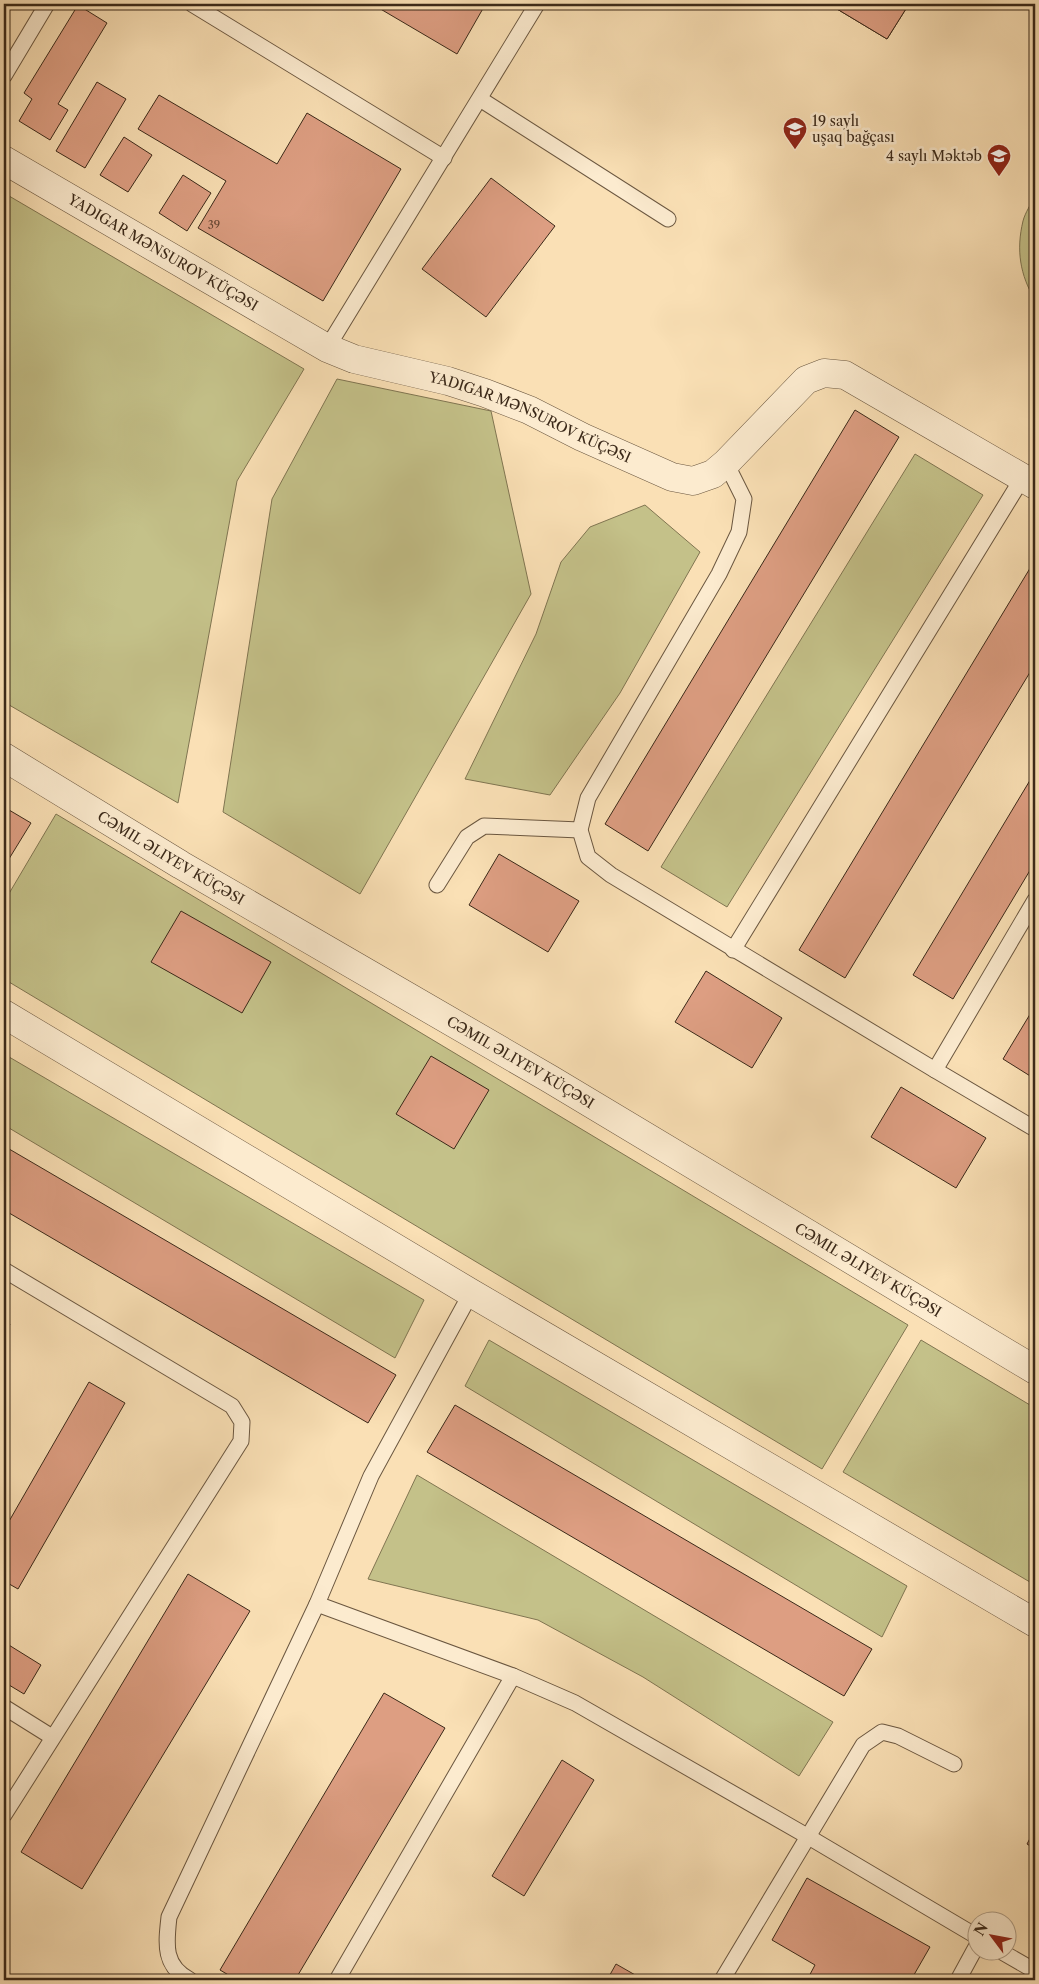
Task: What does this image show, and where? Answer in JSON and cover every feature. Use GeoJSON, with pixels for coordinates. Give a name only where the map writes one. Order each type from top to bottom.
{"type":"FeatureCollection","features":[{"type":"Feature","properties":{"kind":"street","name":"YADIGAR MƏNSUROV KÜÇƏSI"},"geometry":{"type":"LineString","coordinates":[[4,160],[327,348],[354,359],[448,381],[485,393],[529,410],[582,437],[672,477],[693,480],[713,474],[726,463],[806,380],[824,373],[845,375],[1029,481]]}},
{"type":"Feature","properties":{"kind":"street","name":"CƏMIL ƏLIYEV KÜÇƏSI"},"geometry":{"type":"LineString","coordinates":[[4,757],[181,865],[550,1078],[1035,1370]]}},
{"type":"Feature","properties":{"kind":"street"},"geometry":{"type":"LineString","coordinates":[[4,1014],[472,1293],[1035,1623]]}},
{"type":"Feature","properties":{"kind":"lane"},"geometry":{"type":"LineString","coordinates":[[4,76],[47,4]]}},
{"type":"Feature","properties":{"kind":"lane"},"geometry":{"type":"LineString","coordinates":[[192,4],[444,158]]}},
{"type":"Feature","properties":{"kind":"lane"},"geometry":{"type":"LineString","coordinates":[[327,348],[537,4]]}},
{"type":"Feature","properties":{"kind":"lane"},"geometry":{"type":"LineString","coordinates":[[480,99],[668,219]]}},
{"type":"Feature","properties":{"kind":"lane"},"geometry":{"type":"LineString","coordinates":[[726,463],[744,499],[739,532],[719,574],[588,798],[580,830],[588,857],[611,875],[733,950],[1035,1129]]}},
{"type":"Feature","properties":{"kind":"lane"},"geometry":{"type":"LineString","coordinates":[[733,950],[1029,481]]}},
{"type":"Feature","properties":{"kind":"lane"},"geometry":{"type":"LineString","coordinates":[[437,885],[467,837],[484,826],[580,830]]}},
{"type":"Feature","properties":{"kind":"lane"},"geometry":{"type":"LineString","coordinates":[[935,1070],[1035,900]]}},
{"type":"Feature","properties":{"kind":"lane"},"geometry":{"type":"LineString","coordinates":[[4,1270],[232,1406],[242,1422],[241,1442],[4,1815]]}},
{"type":"Feature","properties":{"kind":"lane"},"geometry":{"type":"LineString","coordinates":[[190,1980],[168,1960],[166,1942],[169,1918],[317,1604],[371,1476],[472,1293]]}},
{"type":"Feature","properties":{"kind":"lane"},"geometry":{"type":"LineString","coordinates":[[317,1604],[513,1676],[575,1703],[807,1836],[966,1930]]}},
{"type":"Feature","properties":{"kind":"lane"},"geometry":{"type":"LineString","coordinates":[[337,1980],[513,1676]]}},
{"type":"Feature","properties":{"kind":"lane"},"geometry":{"type":"LineString","coordinates":[[4,1707],[52,1737]]}},
{"type":"Feature","properties":{"kind":"lane"},"geometry":{"type":"LineString","coordinates":[[722,1980],[862,1745],[882,1732],[898,1736],[954,1764]]}},
{"type":"Feature","properties":{"kind":"lane"},"geometry":{"type":"LineString","coordinates":[[1016,1960],[1035,1971]]}},
{"type":"Feature","properties":{"kind":"lane"},"geometry":{"type":"LineString","coordinates":[[958,1980],[968,1962]]}},
{"type":"Feature","properties":{"kind":"shaded area"},"geometry":{"type":"Polygon","coordinates":[[[4,193],[304,369],[237,481],[178,803],[4,702],[4,193]]]}},
{"type":"Feature","properties":{"kind":"shaded area"},"geometry":{"type":"Polygon","coordinates":[[[1035,196],[1035,300],[1023,272],[1020,242],[1023,221],[1035,196]]]}},
{"type":"Feature","properties":{"kind":"shaded area"},"geometry":{"type":"Polygon","coordinates":[[[337,379],[491,411],[531,594],[360,894],[223,812],[272,499],[337,379]]]}},
{"type":"Feature","properties":{"kind":"shaded area"},"geometry":{"type":"Polygon","coordinates":[[[915,454],[983,495],[727,907],[661,867],[915,454]]]}},
{"type":"Feature","properties":{"kind":"shaded area"},"geometry":{"type":"Polygon","coordinates":[[[645,505],[700,552],[620,693],[550,795],[465,779],[536,634],[561,562],[590,527],[645,505]]]}},
{"type":"Feature","properties":{"kind":"shaded area"},"geometry":{"type":"Polygon","coordinates":[[[56,814],[908,1325],[822,1469],[4,979],[4,902],[56,814]]]}},
{"type":"Feature","properties":{"kind":"shaded area"},"geometry":{"type":"Polygon","coordinates":[[[4,1054],[424,1300],[395,1358],[4,1125],[4,1054]]]}},
{"type":"Feature","properties":{"kind":"shaded area"},"geometry":{"type":"Polygon","coordinates":[[[489,1340],[907,1586],[882,1637],[465,1386],[489,1340]]]}},
{"type":"Feature","properties":{"kind":"shaded area"},"geometry":{"type":"Polygon","coordinates":[[[921,1340],[1035,1408],[1035,1585],[843,1472],[921,1340]]]}},
{"type":"Feature","properties":{"kind":"shaded area"},"geometry":{"type":"Polygon","coordinates":[[[417,1475],[833,1722],[799,1776],[643,1677],[538,1620],[368,1579],[417,1475]]]}},
{"type":"Feature","properties":{"kind":"building"},"geometry":{"type":"Polygon","coordinates":[[[372,4],[484,4],[485,5],[457,54],[372,4]]]}},
{"type":"Feature","properties":{"kind":"building"},"geometry":{"type":"Polygon","coordinates":[[[834,4],[909,4],[887,39],[832,6],[834,4]]]}},
{"type":"Feature","properties":{"kind":"building"},"geometry":{"type":"Polygon","coordinates":[[[834,4],[909,4],[887,39],[832,6],[834,4]]]}},
{"type":"Feature","properties":{"kind":"building"},"geometry":{"type":"Polygon","coordinates":[[[78,5],[107,23],[58,104],[68,110],[50,140],[19,121],[32,99],[24,93],[78,5]]]}},
{"type":"Feature","properties":{"kind":"building"},"geometry":{"type":"Polygon","coordinates":[[[97,82],[126,99],[85,168],[56,151],[97,82]]]}},
{"type":"Feature","properties":{"kind":"building"},"geometry":{"type":"Polygon","coordinates":[[[159,95],[277,164],[307,113],[401,169],[323,301],[198,228],[226,181],[138,129],[159,95]]]}},
{"type":"Feature","properties":{"kind":"building"},"geometry":{"type":"Polygon","coordinates":[[[124,137],[152,155],[128,192],[100,175],[124,137]]]}},
{"type":"Feature","properties":{"kind":"building"},"geometry":{"type":"Polygon","coordinates":[[[183,175],[211,193],[187,231],[159,213],[183,175]]]}},
{"type":"Feature","properties":{"kind":"building"},"geometry":{"type":"Polygon","coordinates":[[[491,178],[555,226],[486,317],[422,269],[491,178]]]}},
{"type":"Feature","properties":{"kind":"building"},"geometry":{"type":"Polygon","coordinates":[[[855,410],[899,437],[648,851],[605,824],[855,410]]]}},
{"type":"Feature","properties":{"kind":"building"},"geometry":{"type":"Polygon","coordinates":[[[1035,560],[1035,664],[845,978],[799,950],[1035,560]]]}},
{"type":"Feature","properties":{"kind":"building"},"geometry":{"type":"Polygon","coordinates":[[[1035,772],[1035,862],[953,999],[913,975],[1035,772]]]}},
{"type":"Feature","properties":{"kind":"building"},"geometry":{"type":"Polygon","coordinates":[[[4,807],[31,823],[4,867],[4,807]]]}},
{"type":"Feature","properties":{"kind":"building"},"geometry":{"type":"Polygon","coordinates":[[[499,854],[579,901],[548,952],[469,905],[499,854]]]}},
{"type":"Feature","properties":{"kind":"building"},"geometry":{"type":"Polygon","coordinates":[[[181,911],[271,962],[242,1013],[151,962],[181,911]]]}},
{"type":"Feature","properties":{"kind":"building"},"geometry":{"type":"Polygon","coordinates":[[[706,971],[782,1018],[752,1068],[675,1022],[706,971]]]}},
{"type":"Feature","properties":{"kind":"building"},"geometry":{"type":"Polygon","coordinates":[[[1035,1006],[1035,1079],[1003,1059],[1035,1006]]]}},
{"type":"Feature","properties":{"kind":"building"},"geometry":{"type":"Polygon","coordinates":[[[431,1056],[489,1090],[454,1149],[396,1114],[431,1056]]]}},
{"type":"Feature","properties":{"kind":"building"},"geometry":{"type":"Polygon","coordinates":[[[901,1087],[986,1138],[956,1188],[871,1137],[901,1087]]]}},
{"type":"Feature","properties":{"kind":"building"},"geometry":{"type":"Polygon","coordinates":[[[4,1146],[396,1375],[368,1423],[4,1210],[4,1146]]]}},
{"type":"Feature","properties":{"kind":"building"},"geometry":{"type":"Polygon","coordinates":[[[4,1320],[10,1324],[4,1335],[4,1320]]]}},
{"type":"Feature","properties":{"kind":"building"},"geometry":{"type":"Polygon","coordinates":[[[89,1382],[125,1403],[18,1589],[4,1581],[4,1530],[89,1382]]]}},
{"type":"Feature","properties":{"kind":"building"},"geometry":{"type":"Polygon","coordinates":[[[455,1405],[872,1649],[844,1696],[427,1452],[455,1405]]]}},
{"type":"Feature","properties":{"kind":"building"},"geometry":{"type":"Polygon","coordinates":[[[188,1574],[250,1611],[82,1889],[21,1852],[188,1574]]]}},
{"type":"Feature","properties":{"kind":"building"},"geometry":{"type":"Polygon","coordinates":[[[4,1642],[41,1665],[24,1694],[4,1682],[4,1642]]]}},
{"type":"Feature","properties":{"kind":"building"},"geometry":{"type":"Polygon","coordinates":[[[384,1693],[445,1728],[295,1980],[237,1980],[220,1970],[384,1693]]]}},
{"type":"Feature","properties":{"kind":"building"},"geometry":{"type":"Polygon","coordinates":[[[562,1760],[594,1780],[524,1896],[492,1876],[562,1760]]]}},
{"type":"Feature","properties":{"kind":"building"},"geometry":{"type":"Polygon","coordinates":[[[1035,1829],[1035,1849],[1027,1844],[1035,1829]]]}},
{"type":"Feature","properties":{"kind":"building"},"geometry":{"type":"Polygon","coordinates":[[[807,1878],[930,1947],[911,1980],[807,1980],[815,1965],[772,1940],[807,1878]]]}},
{"type":"Feature","properties":{"kind":"building"},"geometry":{"type":"Polygon","coordinates":[[[616,1964],[644,1980],[607,1980],[616,1964]]]}},
{"type":"Feature","properties":{"kind":"place","name":"19 saylı uşaq bağçası"},"geometry":{"type":"Point","coordinates":[795,150]}},
{"type":"Feature","properties":{"kind":"place","name":"4 saylı Məktəb"},"geometry":{"type":"Point","coordinates":[999,177]}}]}
